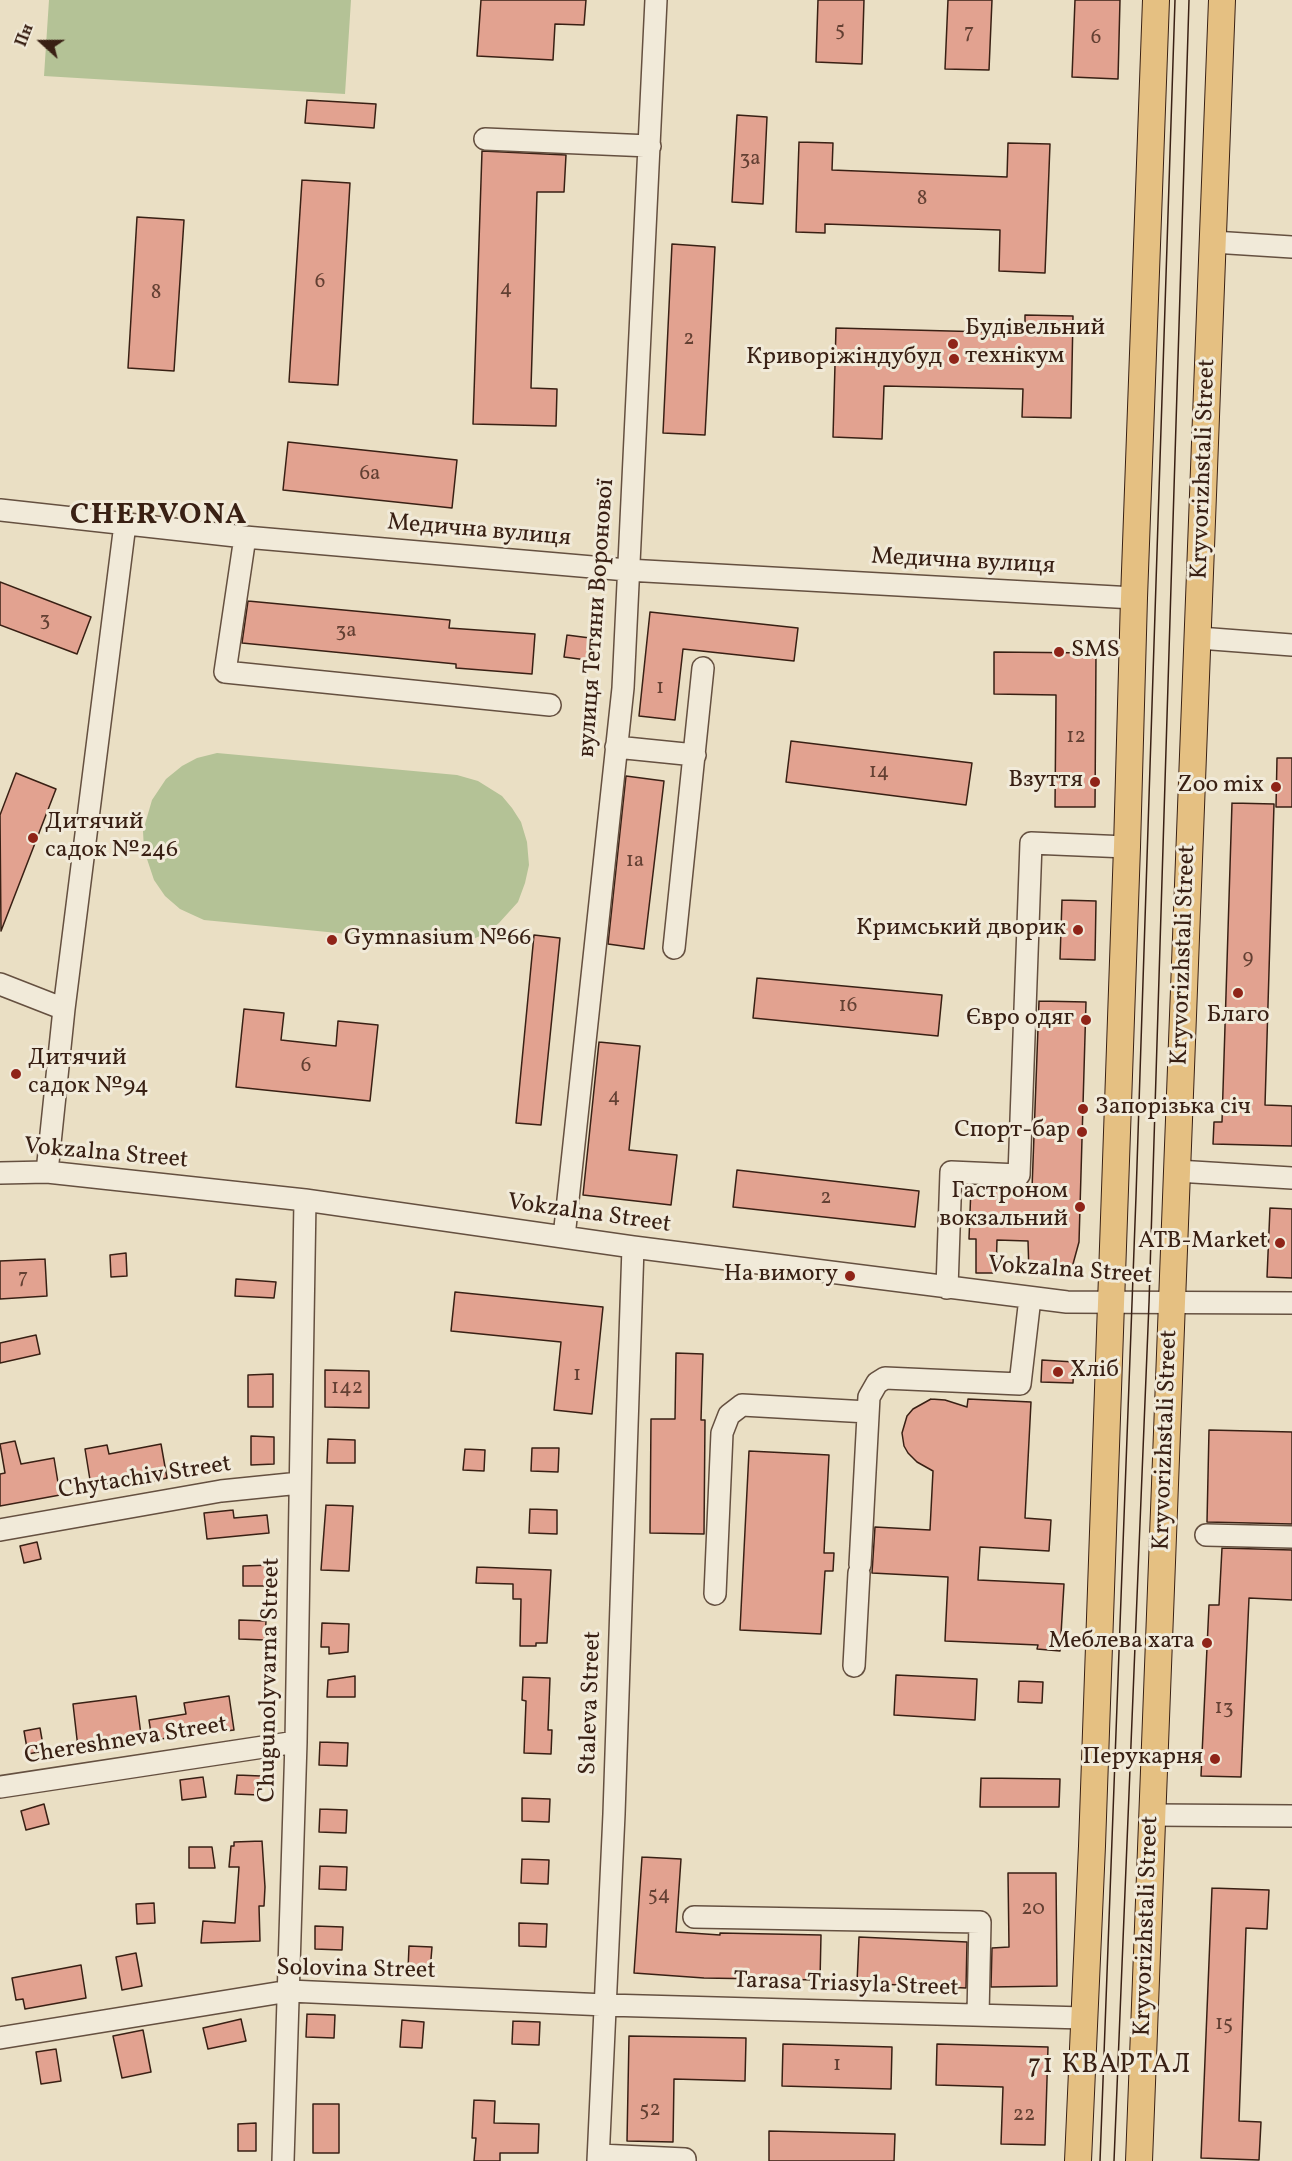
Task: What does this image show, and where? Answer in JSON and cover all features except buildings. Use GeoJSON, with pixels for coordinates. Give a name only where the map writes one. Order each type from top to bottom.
{"type":"FeatureCollection","features":[{"type":"Feature","properties":{"kind":"main road"},"geometry":{"type":"LineString","coordinates":[[1078,2161],[1111,1303],[1156,0]]}},
{"type":"Feature","properties":{"kind":"main road","name":"Kryvorizhstali Street"},"geometry":{"type":"LineString","coordinates":[[1139,2161],[1222,0]]}},
{"type":"Feature","properties":{"kind":"street","name":"вулиця Тетяни Воронової"},"geometry":{"type":"LineString","coordinates":[[564,1237],[623,688],[656,0]]}},
{"type":"Feature","properties":{"kind":"street"},"geometry":{"type":"LineString","coordinates":[[484,139],[650,146]]}},
{"type":"Feature","properties":{"kind":"street"},"geometry":{"type":"LineString","coordinates":[[1213,243],[1292,247]]}},
{"type":"Feature","properties":{"kind":"street","name":"Медична вулиця"},"geometry":{"type":"LineString","coordinates":[[0,510],[245,537],[627,570],[1134,598]]}},
{"type":"Feature","properties":{"kind":"street"},"geometry":{"type":"LineString","coordinates":[[46,1172],[64,1009],[125,524]]}},
{"type":"Feature","properties":{"kind":"street"},"geometry":{"type":"LineString","coordinates":[[245,537],[225,672],[550,705]]}},
{"type":"Feature","properties":{"kind":"street"},"geometry":{"type":"LineString","coordinates":[[1199,638],[1292,645]]}},
{"type":"Feature","properties":{"kind":"street"},"geometry":{"type":"LineString","coordinates":[[674,948],[703,668]]}},
{"type":"Feature","properties":{"kind":"street"},"geometry":{"type":"LineString","coordinates":[[616,747],[695,754]]}},
{"type":"Feature","properties":{"kind":"street"},"geometry":{"type":"LineString","coordinates":[[947,1288],[951,1172],[1019,1175],[1031,843],[1127,847]]}},
{"type":"Feature","properties":{"kind":"street"},"geometry":{"type":"LineString","coordinates":[[0,984],[64,1009]]}},
{"type":"Feature","properties":{"kind":"street"},"geometry":{"type":"LineString","coordinates":[[1177,1171],[1292,1178]]}},
{"type":"Feature","properties":{"kind":"street","name":"Vokzalna Street"},"geometry":{"type":"LineString","coordinates":[[0,1173],[46,1172],[305,1200],[633,1247],[1067,1302],[1292,1304]]}},
{"type":"Feature","properties":{"kind":"street","name":"Chugunolyvarna Street"},"geometry":{"type":"LineString","coordinates":[[283,2161],[296,1742],[305,1200]]}},
{"type":"Feature","properties":{"kind":"street","name":"Staleva Street"},"geometry":{"type":"LineString","coordinates":[[598,2158],[606,2005],[633,1247]]}},
{"type":"Feature","properties":{"kind":"street"},"geometry":{"type":"LineString","coordinates":[[854,1666],[869,1397],[877,1383],[885,1378],[1020,1384],[1030,1298]]}},
{"type":"Feature","properties":{"kind":"street"},"geometry":{"type":"LineString","coordinates":[[715,1594],[722,1433],[729,1415],[742,1406],[868,1412]]}},
{"type":"Feature","properties":{"kind":"street","name":"Chytachiv Street"},"geometry":{"type":"LineString","coordinates":[[0,1530],[221,1491],[300,1483]]}},
{"type":"Feature","properties":{"kind":"street"},"geometry":{"type":"LineString","coordinates":[[1206,1535],[1292,1538]]}},
{"type":"Feature","properties":{"kind":"street","name":"Chereshneva Street"},"geometry":{"type":"LineString","coordinates":[[0,1787],[296,1742]]}},
{"type":"Feature","properties":{"kind":"street"},"geometry":{"type":"LineString","coordinates":[[1153,1815],[1292,1816]]}},
{"type":"Feature","properties":{"kind":"street"},"geometry":{"type":"LineString","coordinates":[[694,1917],[980,1922],[978,2015]]}},
{"type":"Feature","properties":{"kind":"street","name":"Solovina Street"},"geometry":{"type":"LineString","coordinates":[[0,2038],[290,1991],[606,2005]]}},
{"type":"Feature","properties":{"kind":"street","name":"Tarasa Triasyla Street"},"geometry":{"type":"LineString","coordinates":[[606,2005],[1084,2018]]}},
{"type":"Feature","properties":{"kind":"street"},"geometry":{"type":"LineString","coordinates":[[598,2158],[685,2159],[685,2161]]}},
{"type":"Feature","properties":{"kind":"green space"},"geometry":{"type":"Polygon","coordinates":[[[49,0],[351,0],[345,94],[44,76],[49,0]]]}},
{"type":"Feature","properties":{"kind":"green space"},"geometry":{"type":"Polygon","coordinates":[[[217,753],[457,775],[478,781],[502,796],[521,822],[527,842],[529,865],[518,902],[499,923],[485,934],[468,941],[451,944],[204,920],[180,909],[165,896],[154,880],[144,850],[143,831],[152,800],[166,779],[197,758],[217,753]]]}},
{"type":"Feature","properties":{"kind":"tram line"},"geometry":{"type":"LineString","coordinates":[[1100,2161],[1136,1196],[1175,0]]}},
{"type":"Feature","properties":{"kind":"tram line"},"geometry":{"type":"LineString","coordinates":[[1114,2161],[1149,1303],[1189,0]]}},
{"type":"Feature","properties":{"kind":"place","name":"Будівельний технікум"},"geometry":{"type":"Point","coordinates":[953,344]}},
{"type":"Feature","properties":{"kind":"place","name":"Криворіжіндубуд"},"geometry":{"type":"Point","coordinates":[954,359]}},
{"type":"Feature","properties":{"kind":"place","name":"SMS"},"geometry":{"type":"Point","coordinates":[1059,652]}},
{"type":"Feature","properties":{"kind":"place","name":"Взуття"},"geometry":{"type":"Point","coordinates":[1095,782]}},
{"type":"Feature","properties":{"kind":"place","name":"Zoo mix"},"geometry":{"type":"Point","coordinates":[1276,787]}},
{"type":"Feature","properties":{"kind":"place","name":"Дитячий садок №246"},"geometry":{"type":"Point","coordinates":[33,838]}},
{"type":"Feature","properties":{"kind":"place","name":"Кримський дворик"},"geometry":{"type":"Point","coordinates":[1078,930]}},
{"type":"Feature","properties":{"kind":"place","name":"Gymnasium №66"},"geometry":{"type":"Point","coordinates":[332,940]}},
{"type":"Feature","properties":{"kind":"place","name":"Благо"},"geometry":{"type":"Point","coordinates":[1238,993]}},
{"type":"Feature","properties":{"kind":"place","name":"Євро одяг"},"geometry":{"type":"Point","coordinates":[1086,1020]}},
{"type":"Feature","properties":{"kind":"place","name":"Дитячий садок №94"},"geometry":{"type":"Point","coordinates":[16,1074]}},
{"type":"Feature","properties":{"kind":"place","name":"Запорізька січ"},"geometry":{"type":"Point","coordinates":[1083,1109]}},
{"type":"Feature","properties":{"kind":"place","name":"Спорт-бар"},"geometry":{"type":"Point","coordinates":[1082,1132]}},
{"type":"Feature","properties":{"kind":"place","name":"Гастроном вокзальний"},"geometry":{"type":"Point","coordinates":[1080,1207]}},
{"type":"Feature","properties":{"kind":"place","name":"ATB-Market"},"geometry":{"type":"Point","coordinates":[1280,1243]}},
{"type":"Feature","properties":{"kind":"place","name":"На вимогу"},"geometry":{"type":"Point","coordinates":[850,1276]}},
{"type":"Feature","properties":{"kind":"place","name":"Хліб"},"geometry":{"type":"Point","coordinates":[1058,1372]}},
{"type":"Feature","properties":{"kind":"place","name":"Меблева хата"},"geometry":{"type":"Point","coordinates":[1207,1643]}},
{"type":"Feature","properties":{"kind":"place","name":"Перукарня"},"geometry":{"type":"Point","coordinates":[1215,1759]}},
{"type":"Feature","properties":{"kind":"district","name":"CHERVONA"},"geometry":{"type":"Point","coordinates":[159,517]}},
{"type":"Feature","properties":{"kind":"district","name":"71 КВАРТАЛ"},"geometry":{"type":"Point","coordinates":[1110,2067]}}]}
